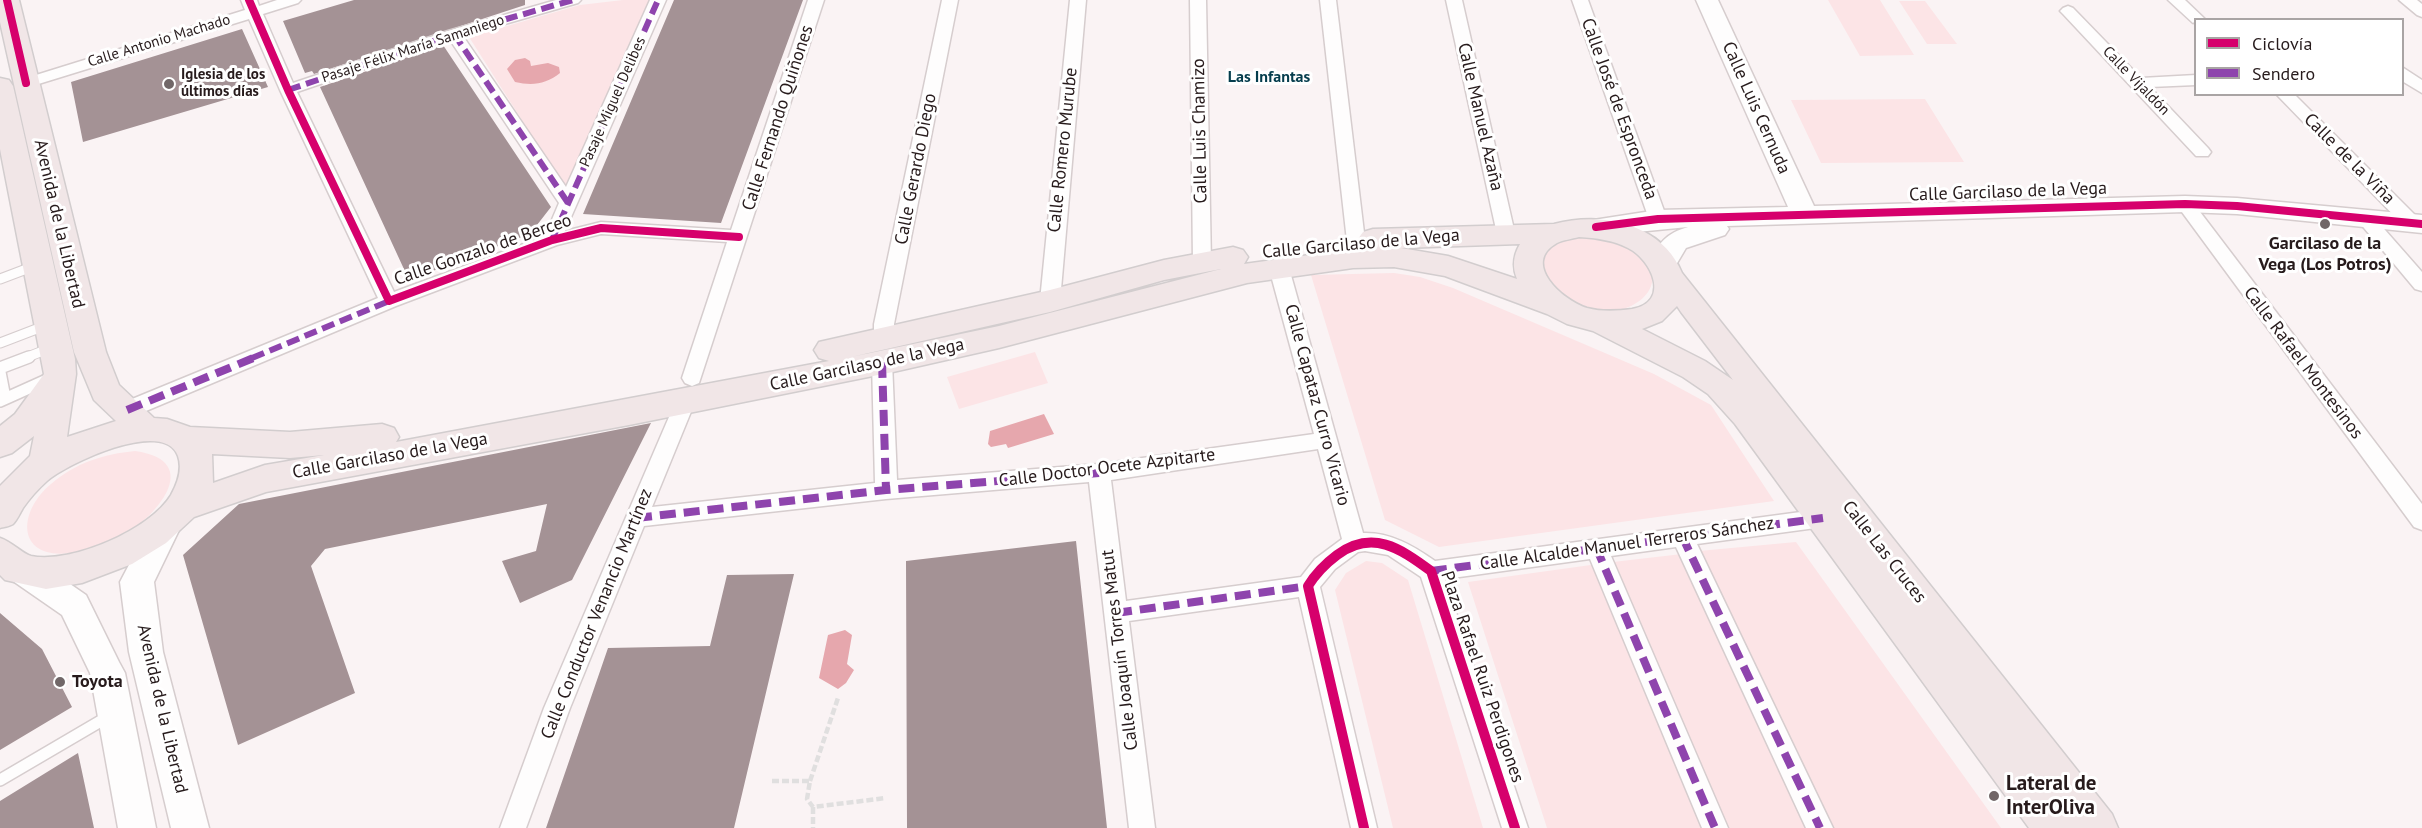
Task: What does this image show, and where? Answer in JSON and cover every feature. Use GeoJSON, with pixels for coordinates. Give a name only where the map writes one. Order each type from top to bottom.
{"type":"FeatureCollection","features":[{"type":"Feature","properties":{"kind":"main road","name":"Avenida de la Libertad"},"geometry":{"type":"LineString","coordinates":[[6,0],[9,87],[38,265],[56,356],[41,467]]}},
{"type":"Feature","properties":{"kind":"main road","name":"Avenida de la Libertad"},"geometry":{"type":"LineString","coordinates":[[9,87],[90,352],[105,391],[136,420]]}},
{"type":"Feature","properties":{"kind":"main road"},"geometry":{"type":"LineString","coordinates":[[1572,228],[1596,228],[1635,239],[1651,250],[1666,271],[1669,293],[1660,306],[1646,317],[1626,322],[1604,323],[1574,316],[1549,304],[1534,289],[1527,273],[1528,257],[1536,243],[1551,233],[1572,228]]}},
{"type":"Feature","properties":{"kind":"main road","name":"Calle Garcilaso de la Vega"},"geometry":{"type":"LineString","coordinates":[[174,515],[265,479],[883,350],[1050,301],[1202,263],[1276,248],[1356,241],[1403,237],[1551,233]]}},
{"type":"Feature","properties":{"kind":"main road","name":"Calle Garcilaso de la Vega"},"geometry":{"type":"LineString","coordinates":[[883,350],[999,337],[1247,273],[1366,259],[1410,258],[1464,270],[1549,304]]}},
{"type":"Feature","properties":{"kind":"main road","name":"Calle Las Cruces"},"geometry":{"type":"LineString","coordinates":[[1666,271],[2097,828]]}},
{"type":"Feature","properties":{"kind":"main road","name":"Calle Las Cruces"},"geometry":{"type":"LineString","coordinates":[[1604,323],[1678,360],[1719,386],[1746,416],[2054,828]]}},
{"type":"Feature","properties":{"kind":"main road"},"geometry":{"type":"LineString","coordinates":[[0,444],[27,423],[56,356]]}},
{"type":"Feature","properties":{"kind":"main road","name":"Calle Garcilaso de la Vega"},"geometry":{"type":"LineString","coordinates":[[136,420],[184,440],[290,445],[380,437],[688,390]]}},
{"type":"Feature","properties":{"kind":"main road"},"geometry":{"type":"LineString","coordinates":[[0,478],[41,467],[90,441],[119,432],[136,420]]}},
{"type":"Feature","properties":{"kind":"main road"},"geometry":{"type":"LineString","coordinates":[[8,562],[47,573],[77,569],[110,559],[130,549],[174,515],[194,487],[198,468],[195,452],[184,440]]}},
{"type":"Feature","properties":{"kind":"main road"},"geometry":{"type":"LineString","coordinates":[[0,514],[12,493],[41,467]]}},
{"type":"Feature","properties":{"kind":"street","name":"Calle Antonio Machado"},"geometry":{"type":"LineString","coordinates":[[9,87],[251,6],[293,0]]}},
{"type":"Feature","properties":{"kind":"street","name":"Pasaje Félix María Samaniego"},"geometry":{"type":"LineString","coordinates":[[288,90],[454,34],[573,0]]}},
{"type":"Feature","properties":{"kind":"street","name":"Pasaje Miguel Delibes"},"geometry":{"type":"LineString","coordinates":[[552,240],[658,0]]}},
{"type":"Feature","properties":{"kind":"street","name":"Calle Fernando Quiñones"},"geometry":{"type":"LineString","coordinates":[[688,390],[816,0]]}},
{"type":"Feature","properties":{"kind":"street","name":"Calle Gerardo Diego"},"geometry":{"type":"LineString","coordinates":[[883,350],[884,324],[950,0]]}},
{"type":"Feature","properties":{"kind":"street","name":"Calle Romero Murube"},"geometry":{"type":"LineString","coordinates":[[1050,301],[1078,0]]}},
{"type":"Feature","properties":{"kind":"street","name":"Calle Luis Chamizo"},"geometry":{"type":"LineString","coordinates":[[1198,0],[1202,263]]}},
{"type":"Feature","properties":{"kind":"street"},"geometry":{"type":"LineString","coordinates":[[1328,0],[1356,241]]}},
{"type":"Feature","properties":{"kind":"street","name":"Calle Manuel Azaña"},"geometry":{"type":"LineString","coordinates":[[1454,0],[1506,234]]}},
{"type":"Feature","properties":{"kind":"street","name":"Calle José de Espronceda"},"geometry":{"type":"LineString","coordinates":[[1580,0],[1658,219]]}},
{"type":"Feature","properties":{"kind":"street","name":"Calle Luis Cernuda"},"geometry":{"type":"LineString","coordinates":[[1707,0],[1805,215]]}},
{"type":"Feature","properties":{"kind":"street"},"geometry":{"type":"LineString","coordinates":[[2176,0],[2197,18]]}},
{"type":"Feature","properties":{"kind":"street"},"geometry":{"type":"LineString","coordinates":[[2407,0],[2422,12]]}},
{"type":"Feature","properties":{"kind":"street","name":"Calle Gonzalo de Berceo"},"geometry":{"type":"LineString","coordinates":[[251,6],[288,90],[389,301]]}},
{"type":"Feature","properties":{"kind":"street","name":"Calle Vijaldón"},"geometry":{"type":"LineString","coordinates":[[2068,11],[2139,83],[2202,152]]}},
{"type":"Feature","properties":{"kind":"street"},"geometry":{"type":"LineString","coordinates":[[454,34],[568,203]]}},
{"type":"Feature","properties":{"kind":"street"},"geometry":{"type":"LineString","coordinates":[[2404,70],[2422,67]]}},
{"type":"Feature","properties":{"kind":"street"},"geometry":{"type":"LineString","coordinates":[[2404,71],[2422,88]]}},
{"type":"Feature","properties":{"kind":"street"},"geometry":{"type":"LineString","coordinates":[[2139,83],[2194,80]]}},
{"type":"Feature","properties":{"kind":"street","name":"Calle de la Viña"},"geometry":{"type":"LineString","coordinates":[[2286,96],[2418,224]]}},
{"type":"Feature","properties":{"kind":"street","name":"Calle Garcilaso de la Vega"},"geometry":{"type":"LineString","coordinates":[[1596,228],[1658,219],[1765,218],[2185,204],[2418,224]]}},
{"type":"Feature","properties":{"kind":"street","name":"Calle Rafael Montesinos"},"geometry":{"type":"LineString","coordinates":[[2185,204],[2422,521]]}},
{"type":"Feature","properties":{"kind":"street","name":"Calle Garcilaso de la Vega"},"geometry":{"type":"LineString","coordinates":[[1666,271],[1667,249],[1681,238],[1765,218]]}},
{"type":"Feature","properties":{"kind":"street"},"geometry":{"type":"LineString","coordinates":[[2365,218],[2422,284]]}},
{"type":"Feature","properties":{"kind":"street","name":"Calle Gonzalo de Berceo"},"geometry":{"type":"LineString","coordinates":[[136,420],[389,301],[552,240],[601,228],[739,237]]}},
{"type":"Feature","properties":{"kind":"street","name":"Calle Capataz Curro Vicario"},"geometry":{"type":"LineString","coordinates":[[1279,268],[1355,543]]}},
{"type":"Feature","properties":{"kind":"street"},"geometry":{"type":"LineString","coordinates":[[883,350],[886,490]]}},
{"type":"Feature","properties":{"kind":"street","name":"Calle Conductor Venancio Martínez"},"geometry":{"type":"LineString","coordinates":[[513,828],[557,708],[688,390]]}},
{"type":"Feature","properties":{"kind":"street","name":"Calle Doctor Ocete Azpitarte"},"geometry":{"type":"LineString","coordinates":[[636,518],[886,490],[1099,473],[1327,440]]}},
{"type":"Feature","properties":{"kind":"street","name":"Calle Joaquín Torres Matut"},"geometry":{"type":"LineString","coordinates":[[1099,473],[1142,828]]}},
{"type":"Feature","properties":{"kind":"street","name":"Avenida de la Libertad"},"geometry":{"type":"LineString","coordinates":[[174,515],[137,582],[146,652],[190,828]]}},
{"type":"Feature","properties":{"kind":"street","name":"Calle Alcalde Manuel Terreros Sánchez"},"geometry":{"type":"LineString","coordinates":[[1431,571],[1823,518]]}},
{"type":"Feature","properties":{"kind":"street"},"geometry":{"type":"LineString","coordinates":[[1682,536],[1820,828]]}},
{"type":"Feature","properties":{"kind":"street"},"geometry":{"type":"LineString","coordinates":[[1355,543],[1326,563],[1315,574],[1308,586],[1364,828]]}},
{"type":"Feature","properties":{"kind":"street","name":"Plaza Rafael Ruiz Perdigones"},"geometry":{"type":"LineString","coordinates":[[1355,543],[1399,548],[1431,571],[1515,828]]}},
{"type":"Feature","properties":{"kind":"street"},"geometry":{"type":"LineString","coordinates":[[1596,548],[1715,828]]}},
{"type":"Feature","properties":{"kind":"street"},"geometry":{"type":"LineString","coordinates":[[8,562],[74,605],[107,672],[113,714],[137,828]]}},
{"type":"Feature","properties":{"kind":"street"},"geometry":{"type":"LineString","coordinates":[[1116,613],[1308,586]]}},
{"type":"Feature","properties":{"kind":"lane"},"geometry":{"type":"LineString","coordinates":[[0,279],[38,265]]}},
{"type":"Feature","properties":{"kind":"lane"},"geometry":{"type":"LineString","coordinates":[[0,343],[56,356]]}},
{"type":"Feature","properties":{"kind":"lane"},"geometry":{"type":"LineString","coordinates":[[3,400],[0,370],[56,356]]}},
{"type":"Feature","properties":{"kind":"lane"},"geometry":{"type":"LineString","coordinates":[[3,400],[56,356]]}},
{"type":"Feature","properties":{"kind":"lane"},"geometry":{"type":"LineString","coordinates":[[0,780],[113,714]]}},
{"type":"Feature","properties":{"kind":"path"},"geometry":{"type":"LineString","coordinates":[[813,828],[813,807],[807,799],[810,782],[838,698]]}},
{"type":"Feature","properties":{"kind":"path"},"geometry":{"type":"LineString","coordinates":[[772,782],[810,782]]}},
{"type":"Feature","properties":{"kind":"path"},"geometry":{"type":"LineString","coordinates":[[813,807],[886,798]]}},
{"type":"Feature","properties":{"kind":"shaded area"},"geometry":{"type":"Polygon","coordinates":[[[623,0],[649,0],[567,191],[469,37],[580,5],[623,0]]]}},
{"type":"Feature","properties":{"kind":"shaded area"},"geometry":{"type":"Polygon","coordinates":[[[1828,0],[1880,0],[1914,55],[1860,56],[1828,0]]]}},
{"type":"Feature","properties":{"kind":"shaded area"},"geometry":{"type":"Polygon","coordinates":[[[1899,1],[1925,1],[1957,44],[1927,44],[1899,1]]]}},
{"type":"Feature","properties":{"kind":"shaded area"},"geometry":{"type":"Polygon","coordinates":[[[525,58],[530,61],[531,66],[548,63],[559,67],[560,73],[550,80],[539,83],[515,82],[507,69],[515,60],[525,58]]]}},
{"type":"Feature","properties":{"kind":"shaded area"},"geometry":{"type":"Polygon","coordinates":[[[1925,99],[1964,162],[1821,163],[1791,100],[1925,99]]]}},
{"type":"Feature","properties":{"kind":"shaded area"},"geometry":{"type":"Polygon","coordinates":[[[1586,236],[1618,242],[1643,257],[1652,272],[1651,286],[1643,298],[1628,307],[1609,311],[1587,309],[1548,286],[1540,262],[1544,255],[1559,242],[1586,236]]]}},
{"type":"Feature","properties":{"kind":"shaded area"},"geometry":{"type":"Polygon","coordinates":[[[1394,273],[1420,277],[1453,288],[1654,374],[1711,405],[1774,501],[1439,547],[1385,520],[1311,275],[1394,273]]]}},
{"type":"Feature","properties":{"kind":"shaded area"},"geometry":{"type":"Polygon","coordinates":[[[1035,352],[1048,383],[959,409],[947,377],[1035,352]]]}},
{"type":"Feature","properties":{"kind":"shaded area"},"geometry":{"type":"Polygon","coordinates":[[[1044,414],[1054,434],[1008,448],[1006,444],[991,447],[988,444],[990,431],[1044,414]]]}},
{"type":"Feature","properties":{"kind":"shaded area"},"geometry":{"type":"Polygon","coordinates":[[[135,451],[156,457],[168,466],[171,478],[159,505],[147,518],[119,538],[83,551],[53,553],[40,549],[32,542],[28,532],[28,520],[40,495],[51,484],[70,470],[90,461],[112,454],[135,451]]]}},
{"type":"Feature","properties":{"kind":"shaded area"},"geometry":{"type":"Polygon","coordinates":[[[1796,542],[2001,828],[1830,828],[1699,551],[1796,542]]]}},
{"type":"Feature","properties":{"kind":"shaded area"},"geometry":{"type":"Polygon","coordinates":[[[1682,554],[1814,828],[1725,828],[1613,562],[1682,554]]]}},
{"type":"Feature","properties":{"kind":"shaded area"},"geometry":{"type":"Polygon","coordinates":[[[1366,561],[1382,563],[1408,580],[1483,828],[1393,828],[1335,590],[1346,573],[1366,561]]]}},
{"type":"Feature","properties":{"kind":"shaded area"},"geometry":{"type":"Polygon","coordinates":[[[1598,564],[1708,828],[1547,828],[1468,582],[1598,564]]]}},
{"type":"Feature","properties":{"kind":"shaded area"},"geometry":{"type":"Polygon","coordinates":[[[845,630],[852,635],[847,664],[854,670],[846,683],[838,689],[819,678],[828,635],[845,630]]]}},
{"type":"Feature","properties":{"kind":"building"},"geometry":{"type":"Polygon","coordinates":[[[354,0],[525,0],[525,5],[314,74],[312,71],[305,73],[283,21],[354,0]]]}},
{"type":"Feature","properties":{"kind":"building"},"geometry":{"type":"Polygon","coordinates":[[[674,0],[803,0],[721,223],[583,214],[674,0]]]}},
{"type":"Feature","properties":{"kind":"building","name":"Iglesia de los últimos días"},"geometry":{"type":"Polygon","coordinates":[[[242,29],[268,87],[83,142],[71,82],[242,29]]]}},
{"type":"Feature","properties":{"kind":"building"},"geometry":{"type":"Polygon","coordinates":[[[443,45],[551,207],[530,234],[409,280],[320,87],[443,45]]]}},
{"type":"Feature","properties":{"kind":"building"},"geometry":{"type":"Polygon","coordinates":[[[651,423],[572,580],[520,603],[502,561],[536,551],[547,504],[325,549],[311,566],[355,693],[238,745],[183,555],[239,504],[651,423]]]}},
{"type":"Feature","properties":{"kind":"building"},"geometry":{"type":"Polygon","coordinates":[[[1076,541],[1107,828],[907,828],[906,561],[1076,541]]]}},
{"type":"Feature","properties":{"kind":"building"},"geometry":{"type":"Polygon","coordinates":[[[794,574],[734,828],[546,828],[608,648],[710,646],[727,575],[794,574]]]}},
{"type":"Feature","properties":{"kind":"building"},"geometry":{"type":"Polygon","coordinates":[[[0,613],[42,649],[72,707],[0,750],[0,613]]]}},
{"type":"Feature","properties":{"kind":"building"},"geometry":{"type":"Polygon","coordinates":[[[78,753],[94,828],[0,828],[0,801],[78,753]]]}},
{"type":"Feature","properties":{"kind":"marked path"},"geometry":{"type":"LineString","coordinates":[[288,90],[454,34],[573,0]]}},
{"type":"Feature","properties":{"kind":"marked path"},"geometry":{"type":"LineString","coordinates":[[552,240],[658,0]]}},
{"type":"Feature","properties":{"kind":"marked path"},"geometry":{"type":"LineString","coordinates":[[454,34],[568,203]]}},
{"type":"Feature","properties":{"kind":"marked path"},"geometry":{"type":"LineString","coordinates":[[127,410],[389,301]]}},
{"type":"Feature","properties":{"kind":"marked path"},"geometry":{"type":"LineString","coordinates":[[882,362],[886,490]]}},
{"type":"Feature","properties":{"kind":"marked path"},"geometry":{"type":"LineString","coordinates":[[636,518],[886,490],[1099,473]]}},
{"type":"Feature","properties":{"kind":"marked path"},"geometry":{"type":"LineString","coordinates":[[1431,571],[1823,518]]}},
{"type":"Feature","properties":{"kind":"marked path"},"geometry":{"type":"LineString","coordinates":[[1682,536],[1820,828]]}},
{"type":"Feature","properties":{"kind":"marked path"},"geometry":{"type":"LineString","coordinates":[[1596,547],[1715,828]]}},
{"type":"Feature","properties":{"kind":"marked path"},"geometry":{"type":"LineString","coordinates":[[1116,613],[1308,586]]}},
{"type":"Feature","properties":{"kind":"cycle path"},"geometry":{"type":"LineString","coordinates":[[7,0],[26,83]]}},
{"type":"Feature","properties":{"kind":"cycle path"},"geometry":{"type":"LineString","coordinates":[[249,0],[288,90],[389,301],[552,240],[601,228],[739,237]]}},
{"type":"Feature","properties":{"kind":"cycle path"},"geometry":{"type":"LineString","coordinates":[[1596,227],[1658,219],[2185,204],[2237,206],[2422,224]]}},
{"type":"Feature","properties":{"kind":"cycle path"},"geometry":{"type":"LineString","coordinates":[[1364,828],[1308,586],[1327,562],[1353,544],[1365,542],[1375,542],[1396,549],[1431,571],[1515,828]]}},
{"type":"Feature","properties":{"kind":"place","name":"Iglesia de los últimos días"},"geometry":{"type":"Point","coordinates":[169,84]}},
{"type":"Feature","properties":{"kind":"place","name":"Garcilaso de la Vega (Los Potros)"},"geometry":{"type":"Point","coordinates":[2325,224]}},
{"type":"Feature","properties":{"kind":"place","name":"Toyota"},"geometry":{"type":"Point","coordinates":[60,682]}},
{"type":"Feature","properties":{"kind":"place","name":"Lateral de InterOliva"},"geometry":{"type":"Point","coordinates":[1994,796]}},
{"type":"Feature","properties":{"kind":"district","name":"Las Infantas"},"geometry":{"type":"Point","coordinates":[1269,77]}}]}
